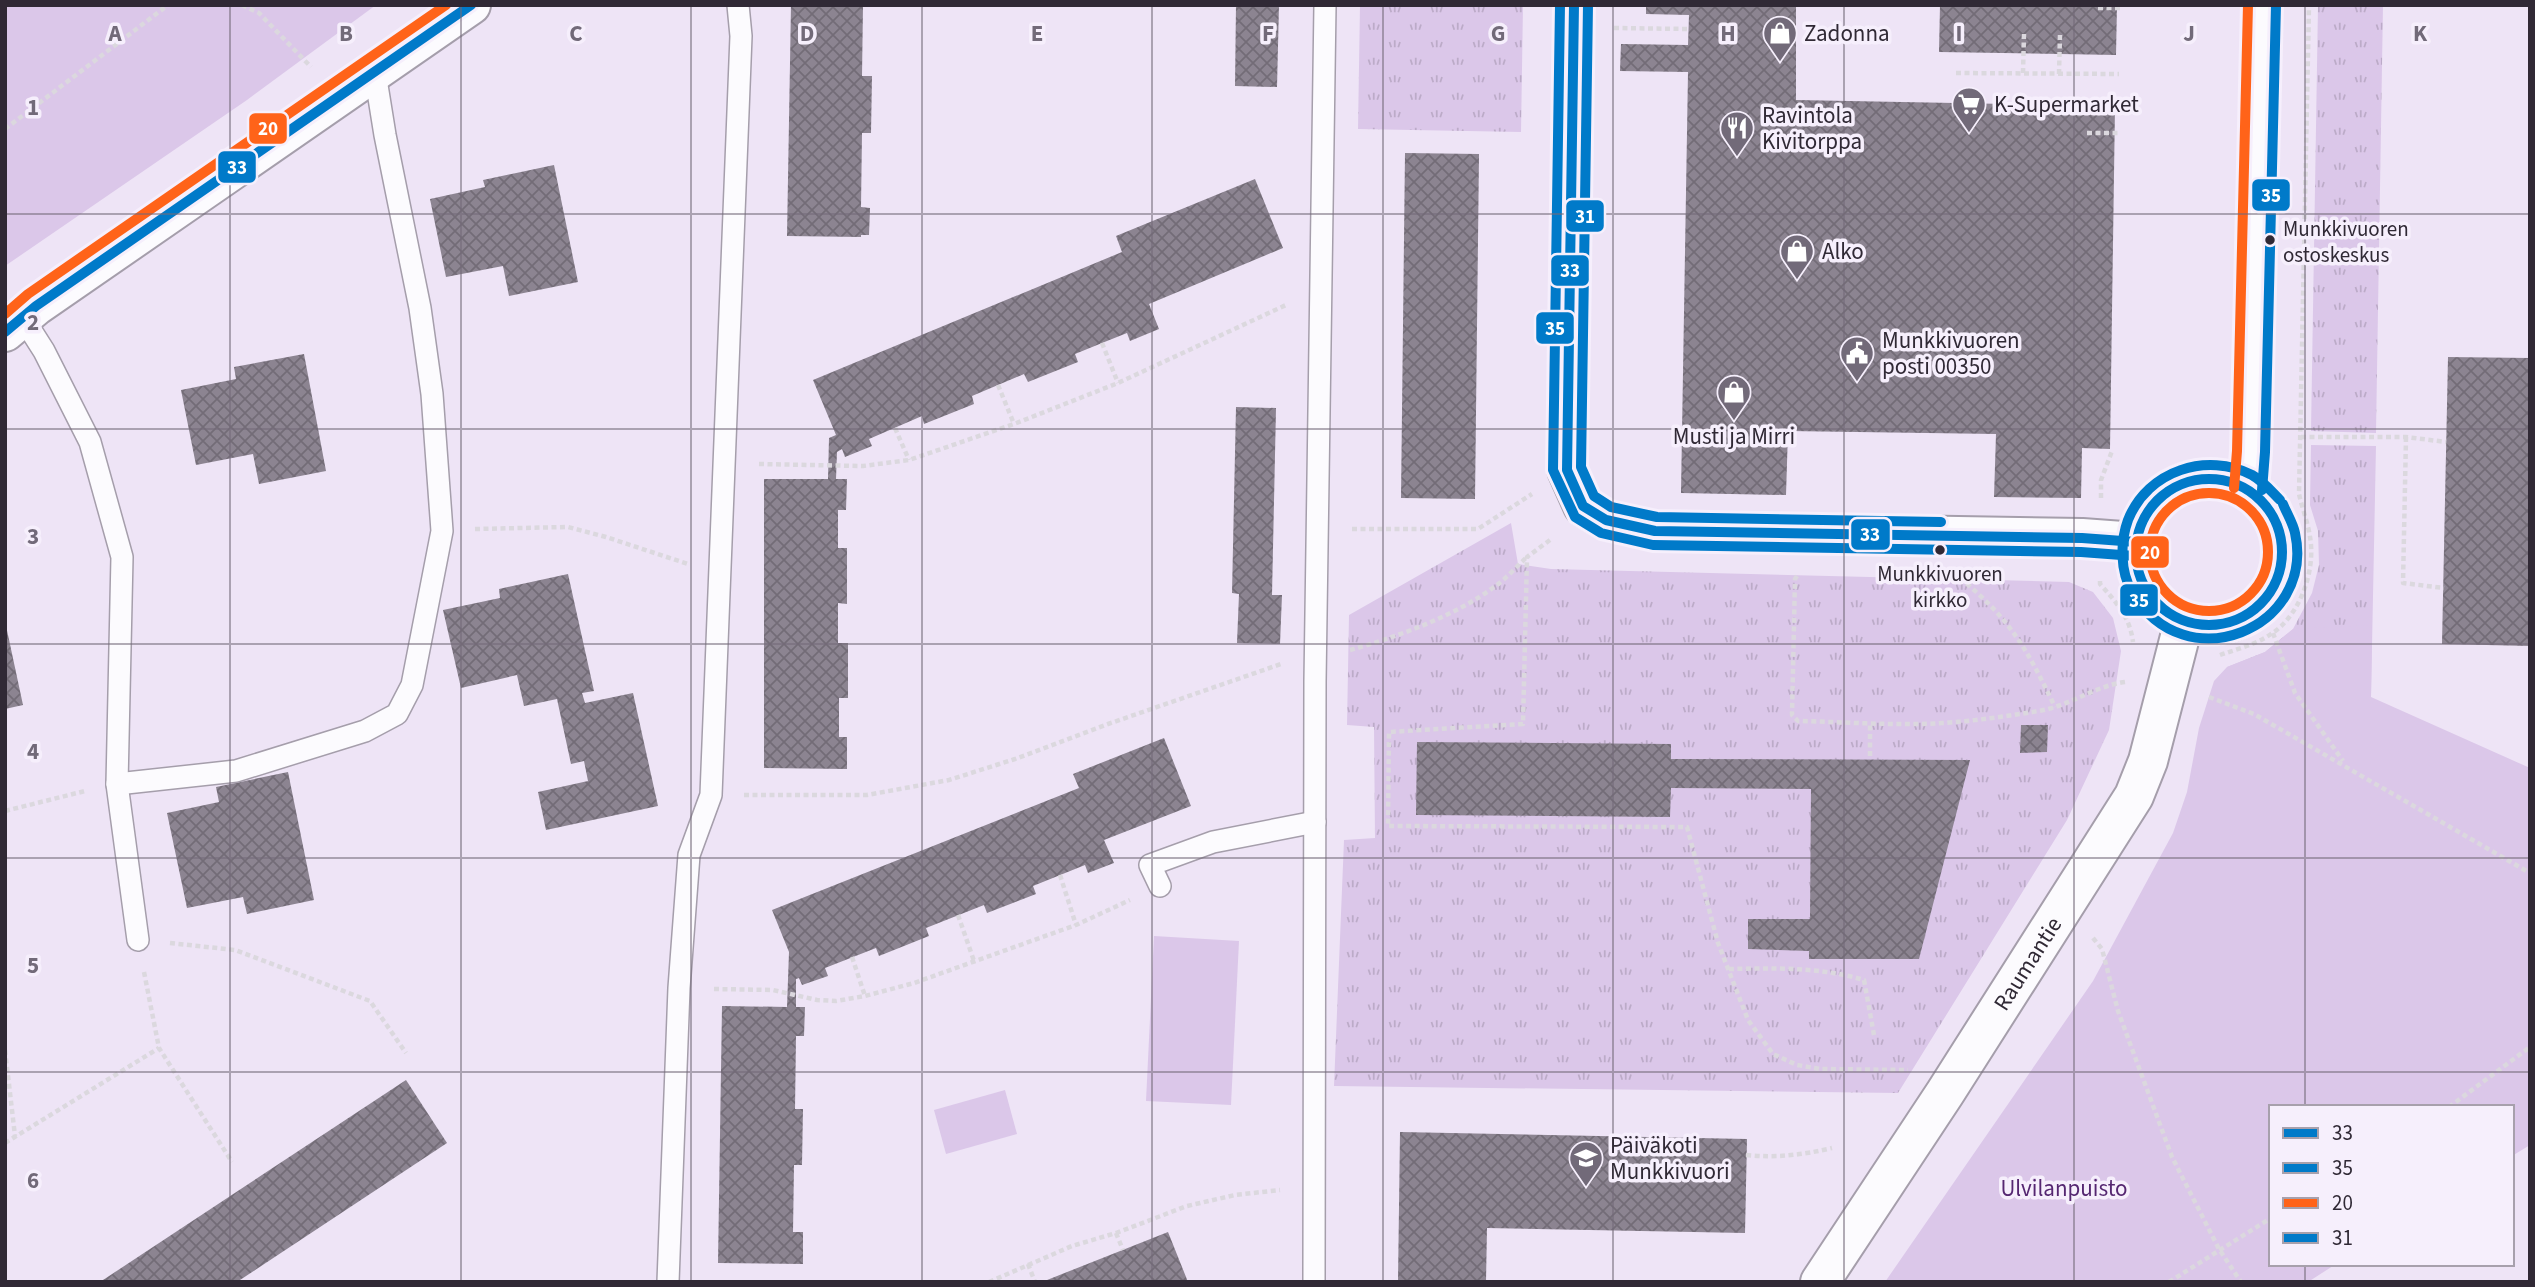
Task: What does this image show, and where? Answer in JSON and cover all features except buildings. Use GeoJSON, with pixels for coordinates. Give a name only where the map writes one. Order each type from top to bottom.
{"type":"FeatureCollection","features":[{"type":"Feature","properties":{"kind":"street"},"geometry":{"type":"LineString","coordinates":[[14,325],[471,5]]}},
{"type":"Feature","properties":{"kind":"street"},"geometry":{"type":"LineString","coordinates":[[1574,5],[1567,470],[1583,506],[1606,520],[1655,531],[2082,538],[2136,542]]}},
{"type":"Feature","properties":{"kind":"street"},"geometry":{"type":"LineString","coordinates":[[2248,489],[2262,5]]}},
{"type":"Feature","properties":{"kind":"street"},"geometry":{"type":"LineString","coordinates":[[2206,478],[2228,480],[2248,489],[2270,510],[2282,538],[2281,569],[2268,597],[2244,617],[2215,626],[2184,621],[2169,614],[2156,603],[2140,575],[2136,542],[2146,515],[2166,493],[2185,483],[2206,478]]}},
{"type":"Feature","properties":{"kind":"street","name":"Raumantie"},"geometry":{"type":"LineString","coordinates":[[1820,1282],[1945,1093],[2114,830],[2133,796],[2148,761],[2149,684],[2184,621]]}},
{"type":"Feature","properties":{"kind":"lane"},"geometry":{"type":"LineString","coordinates":[[668,1282],[680,988],[689,855],[711,795],[741,36],[738,5]]}},
{"type":"Feature","properties":{"kind":"lane"},"geometry":{"type":"LineString","coordinates":[[1314,1282],[1316,653],[1325,5]]}},
{"type":"Feature","properties":{"kind":"lane"},"geometry":{"type":"LineString","coordinates":[[117,784],[236,771],[365,731],[397,714],[412,685],[442,531],[432,394],[420,308],[375,73]]}},
{"type":"Feature","properties":{"kind":"lane"},"geometry":{"type":"LineString","coordinates":[[14,325],[44,351],[90,442],[122,556],[117,784],[138,940]]}},
{"type":"Feature","properties":{"kind":"lane"},"geometry":{"type":"LineString","coordinates":[[1160,886],[1150,865],[1213,842],[1315,822]]}},
{"type":"Feature","properties":{"kind":"path"},"geometry":{"type":"LineString","coordinates":[[5,129],[168,5]]}},
{"type":"Feature","properties":{"kind":"path"},"geometry":{"type":"LineString","coordinates":[[242,5],[259,13],[312,67]]}},
{"type":"Feature","properties":{"kind":"path"},"geometry":{"type":"LineString","coordinates":[[2098,8],[2121,9]]}},
{"type":"Feature","properties":{"kind":"path"},"geometry":{"type":"LineString","coordinates":[[2023,73],[2024,34]]}},
{"type":"Feature","properties":{"kind":"path"},"geometry":{"type":"LineString","coordinates":[[2059,74],[2060,35]]}},
{"type":"Feature","properties":{"kind":"path"},"geometry":{"type":"LineString","coordinates":[[1956,73],[2119,74]]}},
{"type":"Feature","properties":{"kind":"path"},"geometry":{"type":"LineString","coordinates":[[2087,133],[2118,133]]}},
{"type":"Feature","properties":{"kind":"path"},"geometry":{"type":"LineString","coordinates":[[724,463],[863,466],[909,460],[1014,424],[1118,383],[1321,288]]}},
{"type":"Feature","properties":{"kind":"path"},"geometry":{"type":"LineString","coordinates":[[1102,342],[1118,383]]}},
{"type":"Feature","properties":{"kind":"path"},"geometry":{"type":"LineString","coordinates":[[998,385],[1014,424]]}},
{"type":"Feature","properties":{"kind":"path"},"geometry":{"type":"LineString","coordinates":[[895,428],[909,460]]}},
{"type":"Feature","properties":{"kind":"path"},"geometry":{"type":"LineString","coordinates":[[2301,437],[2406,438],[2446,442]]}},
{"type":"Feature","properties":{"kind":"path"},"geometry":{"type":"LineString","coordinates":[[2406,438],[2403,583],[2444,588]]}},
{"type":"Feature","properties":{"kind":"path"},"geometry":{"type":"LineString","coordinates":[[1318,528],[1478,529],[1567,470]]}},
{"type":"Feature","properties":{"kind":"path"},"geometry":{"type":"LineString","coordinates":[[442,531],[530,526],[568,527],[718,575]]}},
{"type":"Feature","properties":{"kind":"path"},"geometry":{"type":"LineString","coordinates":[[711,795],[867,795],[949,780],[1316,653],[1340,653],[1432,622],[1495,587],[1550,540]]}},
{"type":"Feature","properties":{"kind":"path"},"geometry":{"type":"LineString","coordinates":[[1527,557],[1523,724],[1389,732],[1388,826],[1687,827],[1718,943],[1748,1020],[1773,1054],[1797,1065],[1820,1069],[1909,1070]]}},
{"type":"Feature","properties":{"kind":"path"},"geometry":{"type":"LineString","coordinates":[[1801,569],[1795,579],[1792,715],[1798,721],[1968,721],[2055,707],[2111,684],[2149,684],[2198,693],[2254,714],[2530,873]]}},
{"type":"Feature","properties":{"kind":"path"},"geometry":{"type":"LineString","coordinates":[[1951,571],[1986,600],[2018,637],[2055,707]]}},
{"type":"Feature","properties":{"kind":"path"},"geometry":{"type":"LineString","coordinates":[[2100,584],[2123,611],[2131,628],[2134,655],[2149,684]]}},
{"type":"Feature","properties":{"kind":"path"},"geometry":{"type":"LineString","coordinates":[[2273,633],[2295,693],[2345,765]]}},
{"type":"Feature","properties":{"kind":"path"},"geometry":{"type":"LineString","coordinates":[[1870,722],[1870,756]]}},
{"type":"Feature","properties":{"kind":"path"},"geometry":{"type":"LineString","coordinates":[[5,811],[117,784]]}},
{"type":"Feature","properties":{"kind":"path"},"geometry":{"type":"LineString","coordinates":[[1060,875],[1076,925]]}},
{"type":"Feature","properties":{"kind":"path"},"geometry":{"type":"LineString","coordinates":[[680,988],[773,990],[817,1000],[836,1001],[865,996],[914,983],[1076,925],[1160,886]]}},
{"type":"Feature","properties":{"kind":"path"},"geometry":{"type":"LineString","coordinates":[[958,915],[974,961]]}},
{"type":"Feature","properties":{"kind":"path"},"geometry":{"type":"LineString","coordinates":[[2091,935],[2102,948],[2118,1011],[2172,1157],[2219,1249],[2241,1282]]}},
{"type":"Feature","properties":{"kind":"path"},"geometry":{"type":"LineString","coordinates":[[232,1162],[159,1048],[138,940],[235,950],[370,1001],[406,1053]]}},
{"type":"Feature","properties":{"kind":"path"},"geometry":{"type":"LineString","coordinates":[[852,957],[865,996]]}},
{"type":"Feature","properties":{"kind":"path"},"geometry":{"type":"LineString","coordinates":[[1728,969],[1839,972],[1864,979],[1874,1035]]}},
{"type":"Feature","properties":{"kind":"path"},"geometry":{"type":"LineString","coordinates":[[5,1143],[159,1048]]}},
{"type":"Feature","properties":{"kind":"path"},"geometry":{"type":"LineString","coordinates":[[5,1050],[15,1136]]}},
{"type":"Feature","properties":{"kind":"path"},"geometry":{"type":"LineString","coordinates":[[2452,1105],[2529,1050]]}},
{"type":"Feature","properties":{"kind":"path"},"geometry":{"type":"LineString","coordinates":[[1746,1155],[1773,1158],[1798,1156],[1832,1148]]}},
{"type":"Feature","properties":{"kind":"path"},"geometry":{"type":"LineString","coordinates":[[989,1282],[1072,1246],[1199,1203],[1235,1195],[1315,1186]]}},
{"type":"Feature","properties":{"kind":"path"},"geometry":{"type":"LineString","coordinates":[[2169,1282],[2269,1219]]}},
{"type":"Feature","properties":{"kind":"path"},"geometry":{"type":"LineString","coordinates":[[1116,1233],[1123,1250]]}},
{"type":"Feature","properties":{"kind":"path"},"geometry":{"type":"LineString","coordinates":[[1028,1264],[1035,1282]]}},
{"type":"Feature","properties":{"kind":"green space"},"geometry":{"type":"Polygon","coordinates":[[[5,5],[376,5],[247,100],[5,266],[5,5]]]}},
{"type":"Feature","properties":{"kind":"green space"},"geometry":{"type":"Polygon","coordinates":[[[1360,5],[1523,5],[1521,132],[1358,129],[1360,5]]]}},
{"type":"Feature","properties":{"kind":"green space"},"geometry":{"type":"Polygon","coordinates":[[[2318,5],[2383,5],[2376,433],[2311,431],[2318,5]]]}},
{"type":"Feature","properties":{"kind":"green space"},"geometry":{"type":"Polygon","coordinates":[[[2311,445],[2376,446],[2371,697],[2227,667],[2265,652],[2293,629],[2312,593],[2319,565],[2318,531],[2310,505],[2311,445]]]}},
{"type":"Feature","properties":{"kind":"green space"},"geometry":{"type":"Polygon","coordinates":[[[1511,523],[1518,564],[1551,569],[2069,582],[2093,592],[2113,618],[2121,651],[2109,730],[2067,820],[1898,1093],[1334,1086],[1344,840],[1375,838],[1374,727],[1347,725],[1349,615],[1511,523]]]}},
{"type":"Feature","properties":{"kind":"green space","name":"Ulvilanpuisto"},"geometry":{"type":"Polygon","coordinates":[[[2372,625],[2371,697],[2530,768],[2530,1145],[2514,1155],[2514,1105],[2269,1105],[2269,1266],[2333,1266],[2308,1282],[1885,1282],[2093,981],[2173,833],[2187,792],[2199,728],[2214,681],[2227,667],[2265,652],[2293,629],[2372,625]]]}},
{"type":"Feature","properties":{"kind":"green space"},"geometry":{"type":"Polygon","coordinates":[[[1154,936],[1239,941],[1231,1105],[1146,1101],[1154,936]]]}},
{"type":"Feature","properties":{"kind":"green space"},"geometry":{"type":"Polygon","coordinates":[[[1005,1090],[1017,1134],[946,1154],[934,1110],[1005,1090]]]}},
{"type":"Feature","properties":{"kind":"transit line","name":"20"},"geometry":{"type":"LineString","coordinates":[[5,314],[28,294],[446,5]]}},
{"type":"Feature","properties":{"kind":"transit line","name":"33"},"geometry":{"type":"LineString","coordinates":[[5,332],[36,306],[471,5]]}},
{"type":"Feature","properties":{"kind":"transit line","name":"35"},"geometry":{"type":"LineString","coordinates":[[1560,5],[1553,470],[1575,517],[1601,533],[1653,545],[2081,552],[2135,556]]}},
{"type":"Feature","properties":{"kind":"transit line","name":"33"},"geometry":{"type":"LineString","coordinates":[[1574,5],[1567,470],[1583,506],[1606,520],[1655,531],[2082,538],[2136,542]]}},
{"type":"Feature","properties":{"kind":"transit line","name":"31"},"geometry":{"type":"LineString","coordinates":[[1588,5],[1581,467],[1594,496],[1611,507],[1657,517],[1941,522]]}},
{"type":"Feature","properties":{"kind":"transit line","name":"20"},"geometry":{"type":"LineString","coordinates":[[2234,488],[2248,5]]}},
{"type":"Feature","properties":{"kind":"transit line","name":"35"},"geometry":{"type":"LineString","coordinates":[[2262,490],[2276,5]]}},
{"type":"Feature","properties":{"kind":"transit line","name":"35"},"geometry":{"type":"LineString","coordinates":[[2280,500],[2256,477],[2235,468],[2198,466],[2164,478],[2149,489],[2137,503],[2125,529],[2123,566],[2132,592],[2155,619],[2183,635],[2212,638],[2241,632],[2267,617],[2286,595],[2296,567],[2295,533],[2283,504]]}},
{"type":"Feature","properties":{"kind":"transit line","name":"33"},"geometry":{"type":"LineString","coordinates":[[2209,479],[2237,485],[2261,500],[2276,524],[2282,552],[2276,580],[2261,604],[2237,619],[2209,625],[2181,619],[2157,604],[2142,580],[2136,552],[2142,524],[2157,500],[2181,485],[2209,479]]}},
{"type":"Feature","properties":{"kind":"transit line","name":"20"},"geometry":{"type":"LineString","coordinates":[[2209,493],[2232,498],[2251,510],[2263,529],[2268,552],[2263,575],[2251,594],[2232,606],[2209,611],[2186,606],[2167,594],[2155,575],[2150,552],[2155,529],[2167,510],[2186,498],[2209,493]]}},
{"type":"Feature","properties":{"kind":"place","name":"Zadonna"},"geometry":{"type":"Point","coordinates":[1780,63]}},
{"type":"Feature","properties":{"kind":"place","name":"K-Supermarket"},"geometry":{"type":"Point","coordinates":[1969,134]}},
{"type":"Feature","properties":{"kind":"place","name":"Ravintola Kivitorppa"},"geometry":{"type":"Point","coordinates":[1737,158]}},
{"type":"Feature","properties":{"kind":"place","name":"Munkkivuoren ostoskeskus"},"geometry":{"type":"Point","coordinates":[2270,240]}},
{"type":"Feature","properties":{"kind":"place","name":"Alko"},"geometry":{"type":"Point","coordinates":[1797,281]}},
{"type":"Feature","properties":{"kind":"place","name":"Munkkivuoren posti 00350"},"geometry":{"type":"Point","coordinates":[1857,383]}},
{"type":"Feature","properties":{"kind":"place","name":"Musti ja Mirri"},"geometry":{"type":"Point","coordinates":[1734,422]}},
{"type":"Feature","properties":{"kind":"place","name":"Munkkivuoren kirkko"},"geometry":{"type":"Point","coordinates":[1940,550]}},
{"type":"Feature","properties":{"kind":"place","name":"Päiväkoti Munkkivuori"},"geometry":{"type":"Point","coordinates":[1586,1188]}}]}
